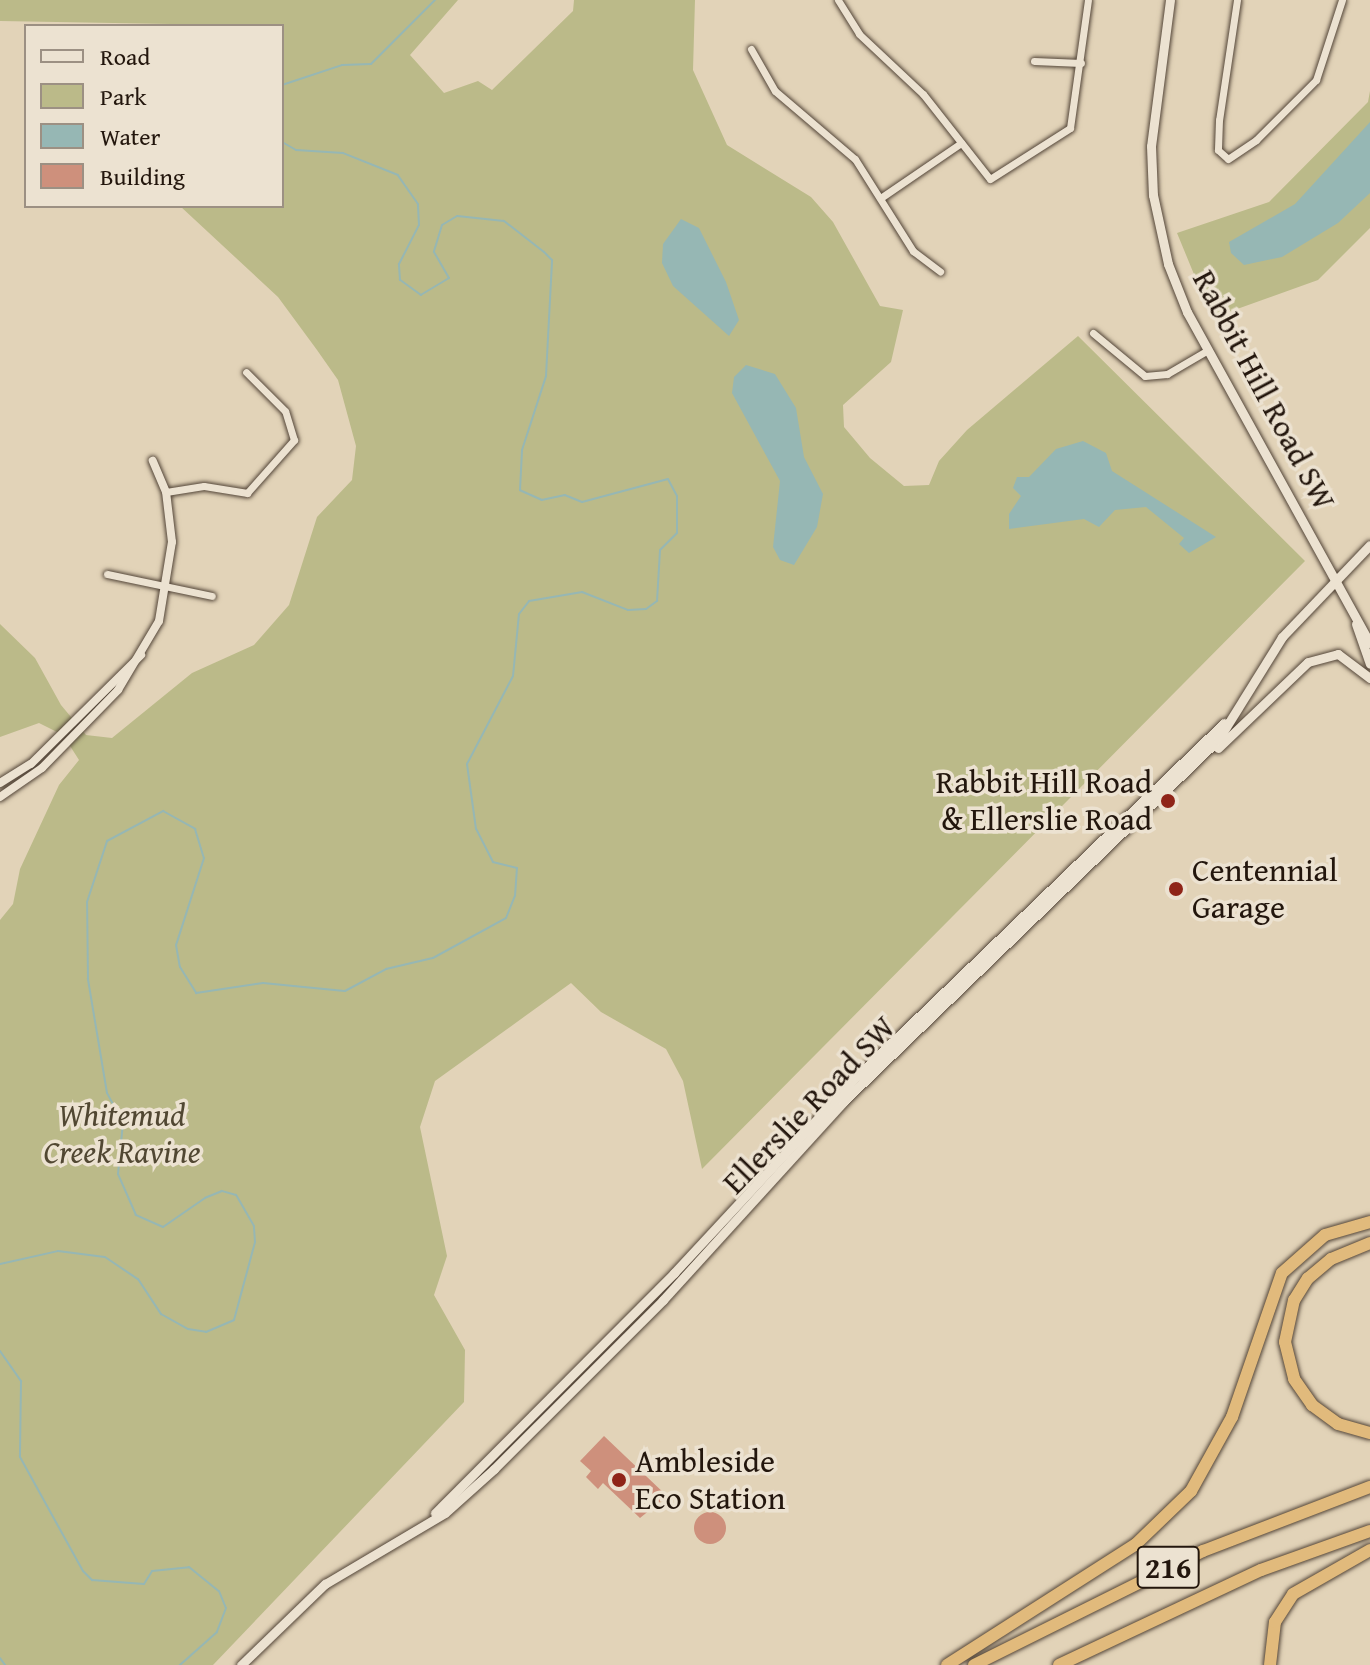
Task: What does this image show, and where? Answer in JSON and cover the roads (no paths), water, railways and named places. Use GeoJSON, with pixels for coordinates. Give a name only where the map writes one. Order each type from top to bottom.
{"type":"FeatureCollection","features":[{"type":"Feature","properties":{"kind":"highway"},"geometry":{"type":"LineString","coordinates":[[947,1665],[1126,1551],[1191,1491],[1232,1417],[1282,1273],[1325,1235],[1370,1222]]}},
{"type":"Feature","properties":{"kind":"highway"},"geometry":{"type":"LineString","coordinates":[[1370,1243],[1331,1259],[1308,1278],[1288,1316],[1285,1342],[1294,1379],[1312,1405],[1338,1424],[1370,1433]]}},
{"type":"Feature","properties":{"kind":"highway","name":"216"},"geometry":{"type":"LineString","coordinates":[[974,1665],[1190,1557],[1370,1487]]}},
{"type":"Feature","properties":{"kind":"highway","name":"216"},"geometry":{"type":"LineString","coordinates":[[1059,1665],[1261,1570],[1370,1531]]}},
{"type":"Feature","properties":{"kind":"highway"},"geometry":{"type":"LineString","coordinates":[[1270,1665],[1275,1622],[1293,1594],[1370,1550]]}},
{"type":"Feature","properties":{"kind":"main road","name":"Rabbit Hill Road SW"},"geometry":{"type":"LineString","coordinates":[[1170,0],[1152,125],[1153,195],[1178,291],[1370,643]]}},
{"type":"Feature","properties":{"kind":"main road","name":"Ellerslie Road SW"},"geometry":{"type":"LineString","coordinates":[[241,1665],[316,1591],[420,1526],[485,1478],[663,1300],[843,1102],[1218,740],[1282,637],[1370,545]]}},
{"type":"Feature","properties":{"kind":"main road","name":"Rabbit Hill Road SW"},"geometry":{"type":"LineString","coordinates":[[1350,605],[1370,664]]}},
{"type":"Feature","properties":{"kind":"main road"},"geometry":{"type":"LineString","coordinates":[[1166,790],[1308,662],[1338,654],[1370,678]]}},
{"type":"Feature","properties":{"kind":"main road","name":"Ellerslie Road SW"},"geometry":{"type":"LineString","coordinates":[[420,1526],[622,1327],[924,1009],[1231,716]]}},
{"type":"Feature","properties":{"kind":"street"},"geometry":{"type":"LineString","coordinates":[[838,0],[859,34],[923,94],[990,179],[1070,128],[1088,0]]}},
{"type":"Feature","properties":{"kind":"street"},"geometry":{"type":"LineString","coordinates":[[1237,0],[1220,100],[1221,155],[1241,153],[1316,80],[1342,0]]}},
{"type":"Feature","properties":{"kind":"street"},"geometry":{"type":"LineString","coordinates":[[751,49],[775,91],[844,148],[882,197],[913,251],[940,271]]}},
{"type":"Feature","properties":{"kind":"street"},"geometry":{"type":"LineString","coordinates":[[1034,61],[1081,63]]}},
{"type":"Feature","properties":{"kind":"street"},"geometry":{"type":"LineString","coordinates":[[882,197],[961,143]]}},
{"type":"Feature","properties":{"kind":"street"},"geometry":{"type":"LineString","coordinates":[[1093,333],[1145,376],[1167,374],[1208,350]]}},
{"type":"Feature","properties":{"kind":"street"},"geometry":{"type":"LineString","coordinates":[[166,492],[204,486],[247,493],[294,440],[285,411],[246,372]]}},
{"type":"Feature","properties":{"kind":"street"},"geometry":{"type":"LineString","coordinates":[[0,797],[28,779],[79,731],[134,671],[168,586],[172,542],[166,492],[153,461]]}},
{"type":"Feature","properties":{"kind":"street"},"geometry":{"type":"LineString","coordinates":[[107,574],[212,596]]}},
{"type":"Feature","properties":{"kind":"street"},"geometry":{"type":"LineString","coordinates":[[0,783],[31,764],[141,654]]}},
{"type":"Feature","properties":{"kind":"water"},"geometry":{"type":"Polygon","coordinates":[[[1370,122],[1370,193],[1338,223],[1282,257],[1244,265],[1231,253],[1229,242],[1295,204],[1370,122]]]}},
{"type":"Feature","properties":{"kind":"water"},"geometry":{"type":"Polygon","coordinates":[[[681,219],[699,228],[726,282],[739,320],[729,336],[673,286],[662,263],[663,244],[681,219]]]}},
{"type":"Feature","properties":{"kind":"water"},"geometry":{"type":"Polygon","coordinates":[[[746,365],[775,374],[796,408],[804,457],[823,494],[817,527],[794,565],[780,560],[773,547],[780,481],[732,393],[734,377],[746,365]]]}},
{"type":"Feature","properties":{"kind":"water"},"geometry":{"type":"Polygon","coordinates":[[[1083,441],[1106,453],[1112,471],[1216,537],[1189,553],[1179,544],[1184,538],[1146,507],[1115,510],[1099,527],[1084,519],[1009,529],[1009,514],[1021,496],[1013,488],[1017,477],[1029,477],[1056,449],[1083,441]]]}},
{"type":"Feature","properties":{"kind":"waterway"},"geometry":{"type":"LineString","coordinates":[[284,84],[342,65],[371,64],[435,0]]}},
{"type":"Feature","properties":{"kind":"waterway"},"geometry":{"type":"LineString","coordinates":[[0,1264],[58,1251],[105,1257],[138,1279],[161,1314],[188,1329],[206,1332],[234,1320],[255,1242],[254,1226],[236,1195],[222,1191],[205,1198],[163,1227],[136,1215],[118,1174],[123,1122],[107,1093],[88,979],[87,902],[107,841],[163,811],[195,829],[204,858],[176,945],[180,967],[196,993],[263,983],[345,991],[386,969],[433,958],[506,918],[515,896],[517,868],[493,862],[476,829],[467,764],[513,676],[519,614],[529,601],[582,592],[628,610],[646,609],[657,601],[660,550],[677,533],[677,496],[668,479],[582,502],[565,495],[542,500],[520,490],[522,450],[546,376],[552,260],[544,252],[504,221],[457,216],[442,225],[434,252],[449,278],[421,295],[400,280],[399,264],[419,225],[418,204],[398,175],[343,153],[296,150],[284,143]]}},
{"type":"Feature","properties":{"kind":"waterway"},"geometry":{"type":"LineString","coordinates":[[0,1351],[21,1381],[20,1457],[83,1571],[92,1580],[144,1584],[152,1571],[189,1567],[219,1591],[226,1608],[217,1632],[180,1665]]}},
{"type":"Feature","properties":{"kind":"waterway"},"geometry":{"type":"LineString","coordinates":[[0,1658],[5,1665]]}},
{"type":"Feature","properties":{"kind":"place","name":"Rabbit Hill Road & Ellerslie Road"},"geometry":{"type":"Point","coordinates":[1168,801]}},
{"type":"Feature","properties":{"kind":"place","name":"Centennial Garage"},"geometry":{"type":"Point","coordinates":[1176,889]}},
{"type":"Feature","properties":{"kind":"place","name":"Ambleside Eco Station"},"geometry":{"type":"Point","coordinates":[619,1480]}},
{"type":"Feature","properties":{"kind":"park label","name":"Whitemud Creek Ravine"},"geometry":{"type":"Point","coordinates":[122,1134]}}]}
